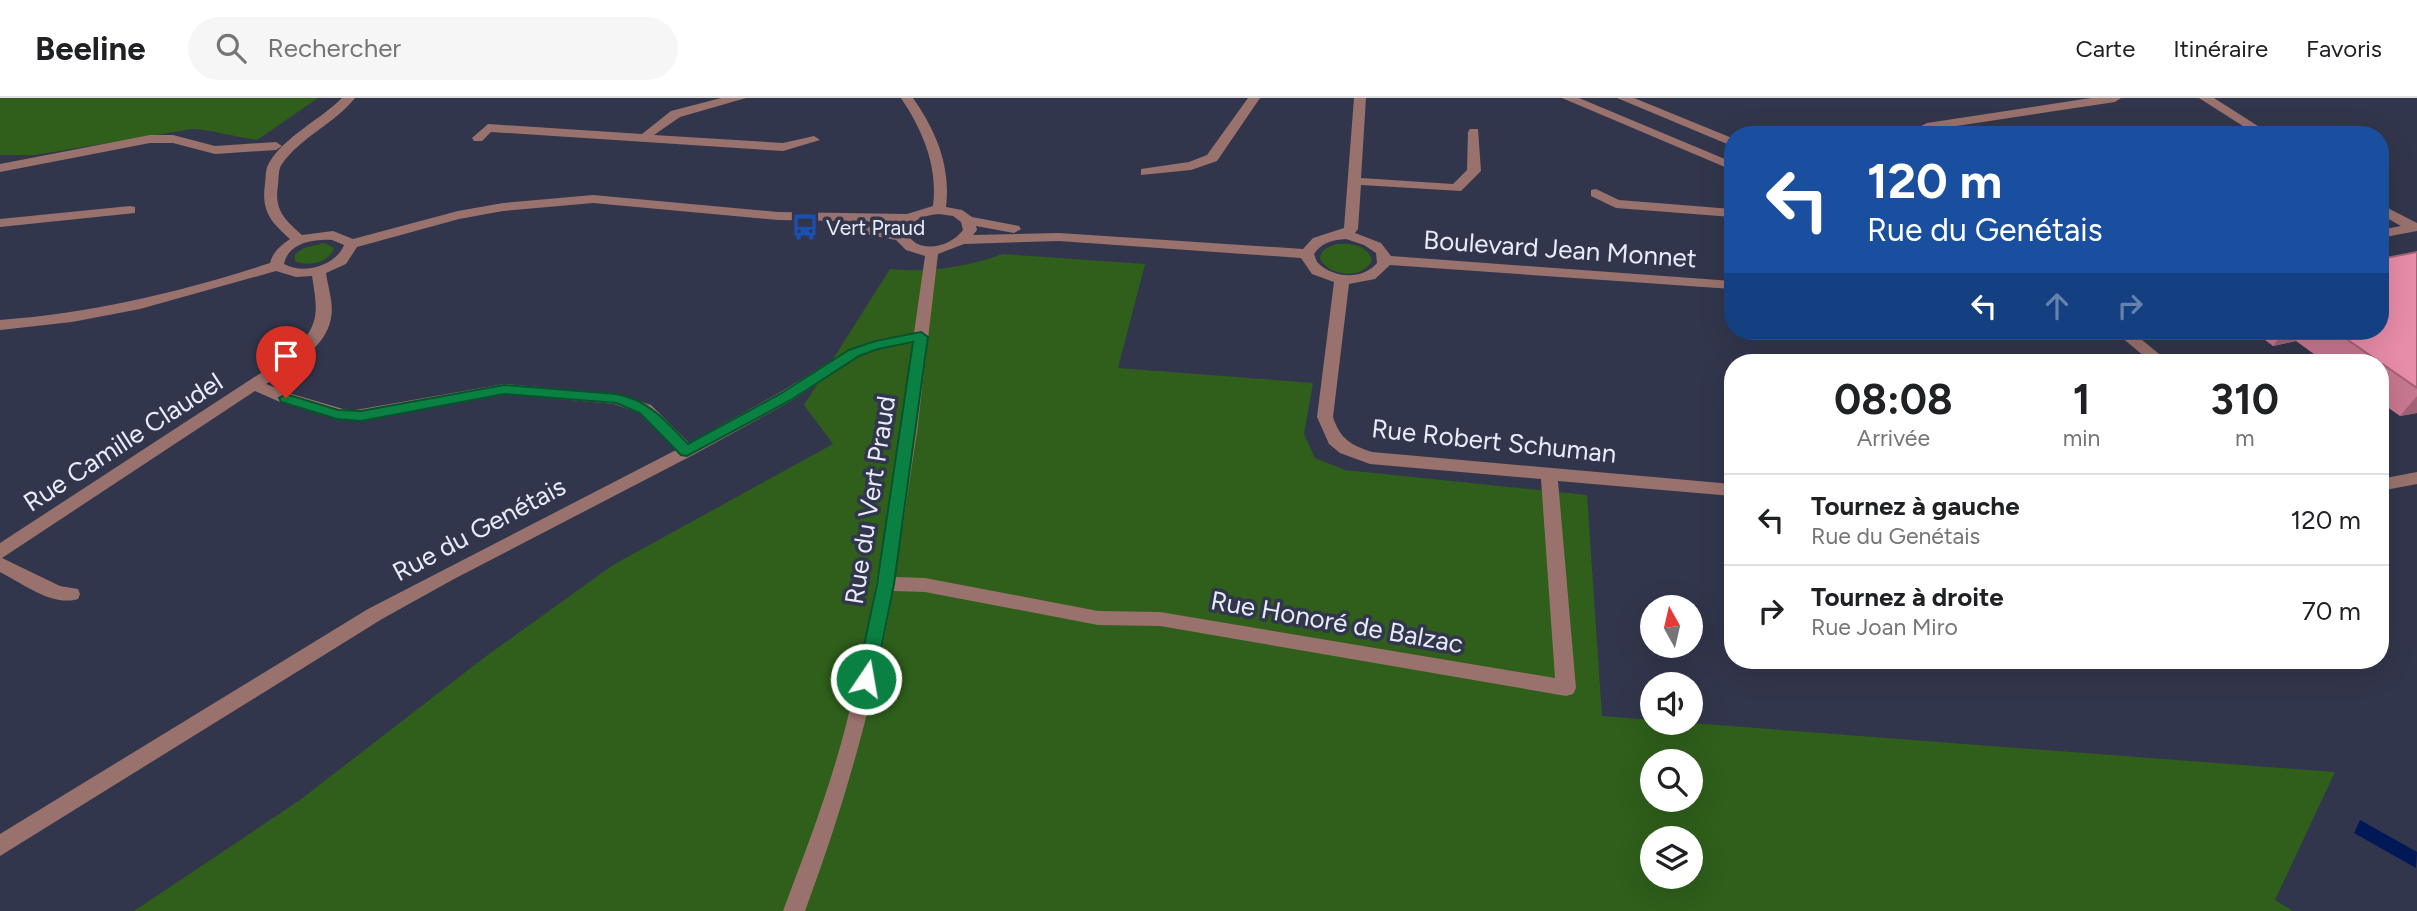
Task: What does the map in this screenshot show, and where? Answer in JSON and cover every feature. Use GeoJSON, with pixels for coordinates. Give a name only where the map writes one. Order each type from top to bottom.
{"type":"FeatureCollection","features":[{"type":"Feature","properties":{"kind":"street"},"geometry":{"type":"LineString","coordinates":[[644,139],[656,124],[668,116],[740,98]]}},
{"type":"Feature","properties":{"kind":"street"},"geometry":{"type":"LineString","coordinates":[[907,98],[924,123],[935,150],[942,196],[940,210]]}},
{"type":"Feature","properties":{"kind":"street"},"geometry":{"type":"LineString","coordinates":[[1146,172],[1191,166],[1212,158],[1254,98]]}},
{"type":"Feature","properties":{"kind":"street"},"geometry":{"type":"LineString","coordinates":[[1346,235],[1351,229],[1360,98]]}},
{"type":"Feature","properties":{"kind":"street"},"geometry":{"type":"LineString","coordinates":[[1567,98],[1724,163]]}},
{"type":"Feature","properties":{"kind":"street"},"geometry":{"type":"LineString","coordinates":[[1623,98],[1724,139]]}},
{"type":"Feature","properties":{"kind":"street"},"geometry":{"type":"LineString","coordinates":[[1933,126],[2115,98]]}},
{"type":"Feature","properties":{"kind":"street"},"geometry":{"type":"LineString","coordinates":[[2205,98],[2251,126]]}},
{"type":"Feature","properties":{"kind":"street"},"geometry":{"type":"LineString","coordinates":[[274,165],[267,159],[276,146],[305,123],[348,99]]}},
{"type":"Feature","properties":{"kind":"street"},"geometry":{"type":"LineString","coordinates":[[300,241],[279,222],[271,209],[269,199],[274,165],[348,99]]}},
{"type":"Feature","properties":{"kind":"street"},"geometry":{"type":"LineString","coordinates":[[1626,122],[1648,108]]}},
{"type":"Feature","properties":{"kind":"street"},"geometry":{"type":"LineString","coordinates":[[478,138],[488,128],[783,147],[814,140]]}},
{"type":"Feature","properties":{"kind":"street"},"geometry":{"type":"LineString","coordinates":[[1353,181],[1456,188],[1474,171],[1474,132]]}},
{"type":"Feature","properties":{"kind":"street"},"geometry":{"type":"LineString","coordinates":[[0,168],[150,139],[173,139],[215,150],[276,146]]}},
{"type":"Feature","properties":{"kind":"street"},"geometry":{"type":"LineString","coordinates":[[1596,193],[1616,204],[1724,212]]}},
{"type":"Feature","properties":{"kind":"street"},"geometry":{"type":"LineString","coordinates":[[351,244],[458,215],[554,201],[593,199],[778,216],[909,218],[940,210],[957,213],[968,220],[1059,237]]}},
{"type":"Feature","properties":{"kind":"street"},"geometry":{"type":"LineString","coordinates":[[0,223],[130,210]]}},
{"type":"Feature","properties":{"kind":"street"},"geometry":{"type":"LineString","coordinates":[[2389,213],[2415,227]]}},
{"type":"Feature","properties":{"kind":"street"},"geometry":{"type":"LineString","coordinates":[[778,216],[899,236],[909,246],[926,250],[945,248],[963,240],[1059,237],[1307,254]]}},
{"type":"Feature","properties":{"kind":"street"},"geometry":{"type":"LineString","coordinates":[[899,236],[900,228],[909,218]]}},
{"type":"Feature","properties":{"kind":"street"},"geometry":{"type":"LineString","coordinates":[[963,240],[970,230],[968,220]]}},
{"type":"Feature","properties":{"kind":"street"},"geometry":{"type":"LineString","coordinates":[[2389,232],[2415,227]]}},
{"type":"Feature","properties":{"kind":"street"},"geometry":{"type":"LineString","coordinates":[[0,325],[55,322],[126,310],[198,292],[277,266],[291,273],[318,270],[341,260],[350,251],[351,244],[346,238],[335,235],[318,235],[300,241],[282,252],[277,258],[277,266]]}},
{"type":"Feature","properties":{"kind":"street"},"geometry":{"type":"LineString","coordinates":[[1346,235],[1372,242],[1383,252],[1384,260],[1379,270],[1372,275],[1342,279],[1316,270],[1308,260],[1309,248],[1321,240],[1346,235]]}},
{"type":"Feature","properties":{"kind":"street"},"geometry":{"type":"LineString","coordinates":[[921,337],[932,255],[926,250]]}},
{"type":"Feature","properties":{"kind":"street","name":"Boulevard Jean Monnet"},"geometry":{"type":"LineString","coordinates":[[1384,260],[1724,284]]}},
{"type":"Feature","properties":{"kind":"street","name":"Rue Camille Claudel"},"geometry":{"type":"LineString","coordinates":[[0,552],[298,355],[323,326],[326,309],[318,270]]}},
{"type":"Feature","properties":{"kind":"street","name":"Rue Robert Schuman"},"geometry":{"type":"LineString","coordinates":[[1342,279],[1325,417],[1329,436],[1342,448],[1370,458],[1724,489]]}},
{"type":"Feature","properties":{"kind":"street","name":"Rue du Genétais"},"geometry":{"type":"LineString","coordinates":[[0,846],[375,614],[687,451],[785,397],[854,353],[875,345],[921,337]]}},
{"type":"Feature","properties":{"kind":"street","name":"Rue du Vert Praud"},"geometry":{"type":"LineString","coordinates":[[794,911],[827,822],[855,727],[886,584],[921,337]]}},
{"type":"Feature","properties":{"kind":"street"},"geometry":{"type":"LineString","coordinates":[[2133,340],[2151,354]]}},
{"type":"Feature","properties":{"kind":"street"},"geometry":{"type":"LineString","coordinates":[[256,385],[337,415],[350,416],[504,390],[616,399],[629,401],[645,410],[687,451]]}},
{"type":"Feature","properties":{"kind":"street","name":"Rue Honoré de Balzac"},"geometry":{"type":"LineString","coordinates":[[886,584],[925,585],[1098,618],[1160,619],[1566,688],[1549,474]]}},
{"type":"Feature","properties":{"kind":"street"},"geometry":{"type":"LineString","coordinates":[[2389,483],[2417,478]]}},
{"type":"Feature","properties":{"kind":"street"},"geometry":{"type":"LineString","coordinates":[[0,564],[57,593],[71,594]]}},
{"type":"Feature","properties":{"kind":"green space"},"geometry":{"type":"Polygon","coordinates":[[[0,98],[318,98],[257,140],[192,129],[35,155],[0,155],[0,98]]]}},
{"type":"Feature","properties":{"kind":"green space"},"geometry":{"type":"Polygon","coordinates":[[[324,243],[334,248],[328,257],[312,263],[295,261],[295,254],[304,248],[324,243]]]}},
{"type":"Feature","properties":{"kind":"green space"},"geometry":{"type":"Polygon","coordinates":[[[1337,244],[1358,246],[1370,255],[1372,260],[1368,266],[1354,273],[1331,270],[1320,259],[1325,249],[1337,244]]]}},
{"type":"Feature","properties":{"kind":"green space"},"geometry":{"type":"Polygon","coordinates":[[[1003,254],[1145,264],[1118,368],[1313,383],[1304,434],[1315,458],[1345,470],[1587,495],[1602,716],[1640,719],[1640,735],[1703,735],[1703,724],[2335,772],[2275,900],[2293,911],[134,911],[300,800],[485,657],[613,565],[833,444],[804,405],[890,269],[961,266],[1003,254]]]}},
{"type":"Feature","properties":{"kind":"shaded area"},"geometry":{"type":"Polygon","coordinates":[[[2360,820],[2417,852],[2416,868],[2354,833],[2360,820]]]}},
{"type":"Feature","properties":{"kind":"building"},"geometry":{"type":"Polygon","coordinates":[[[2417,252],[2417,388],[2389,369],[2389,354],[2368,354],[2348,340],[2389,340],[2389,257],[2417,252]]]}},
{"type":"Feature","properties":{"kind":"place","name":"Vert Praud"},"geometry":{"type":"Point","coordinates":[805,227]}},
{"type":"Feature","properties":{"kind":"route"},"geometry":{"type":"LineString","coordinates":[[286,398],[337,415],[361,416],[513,389],[616,399],[629,401],[645,410],[687,451],[785,397],[854,353],[875,345],[921,337],[886,584],[866,679]]}}]}
